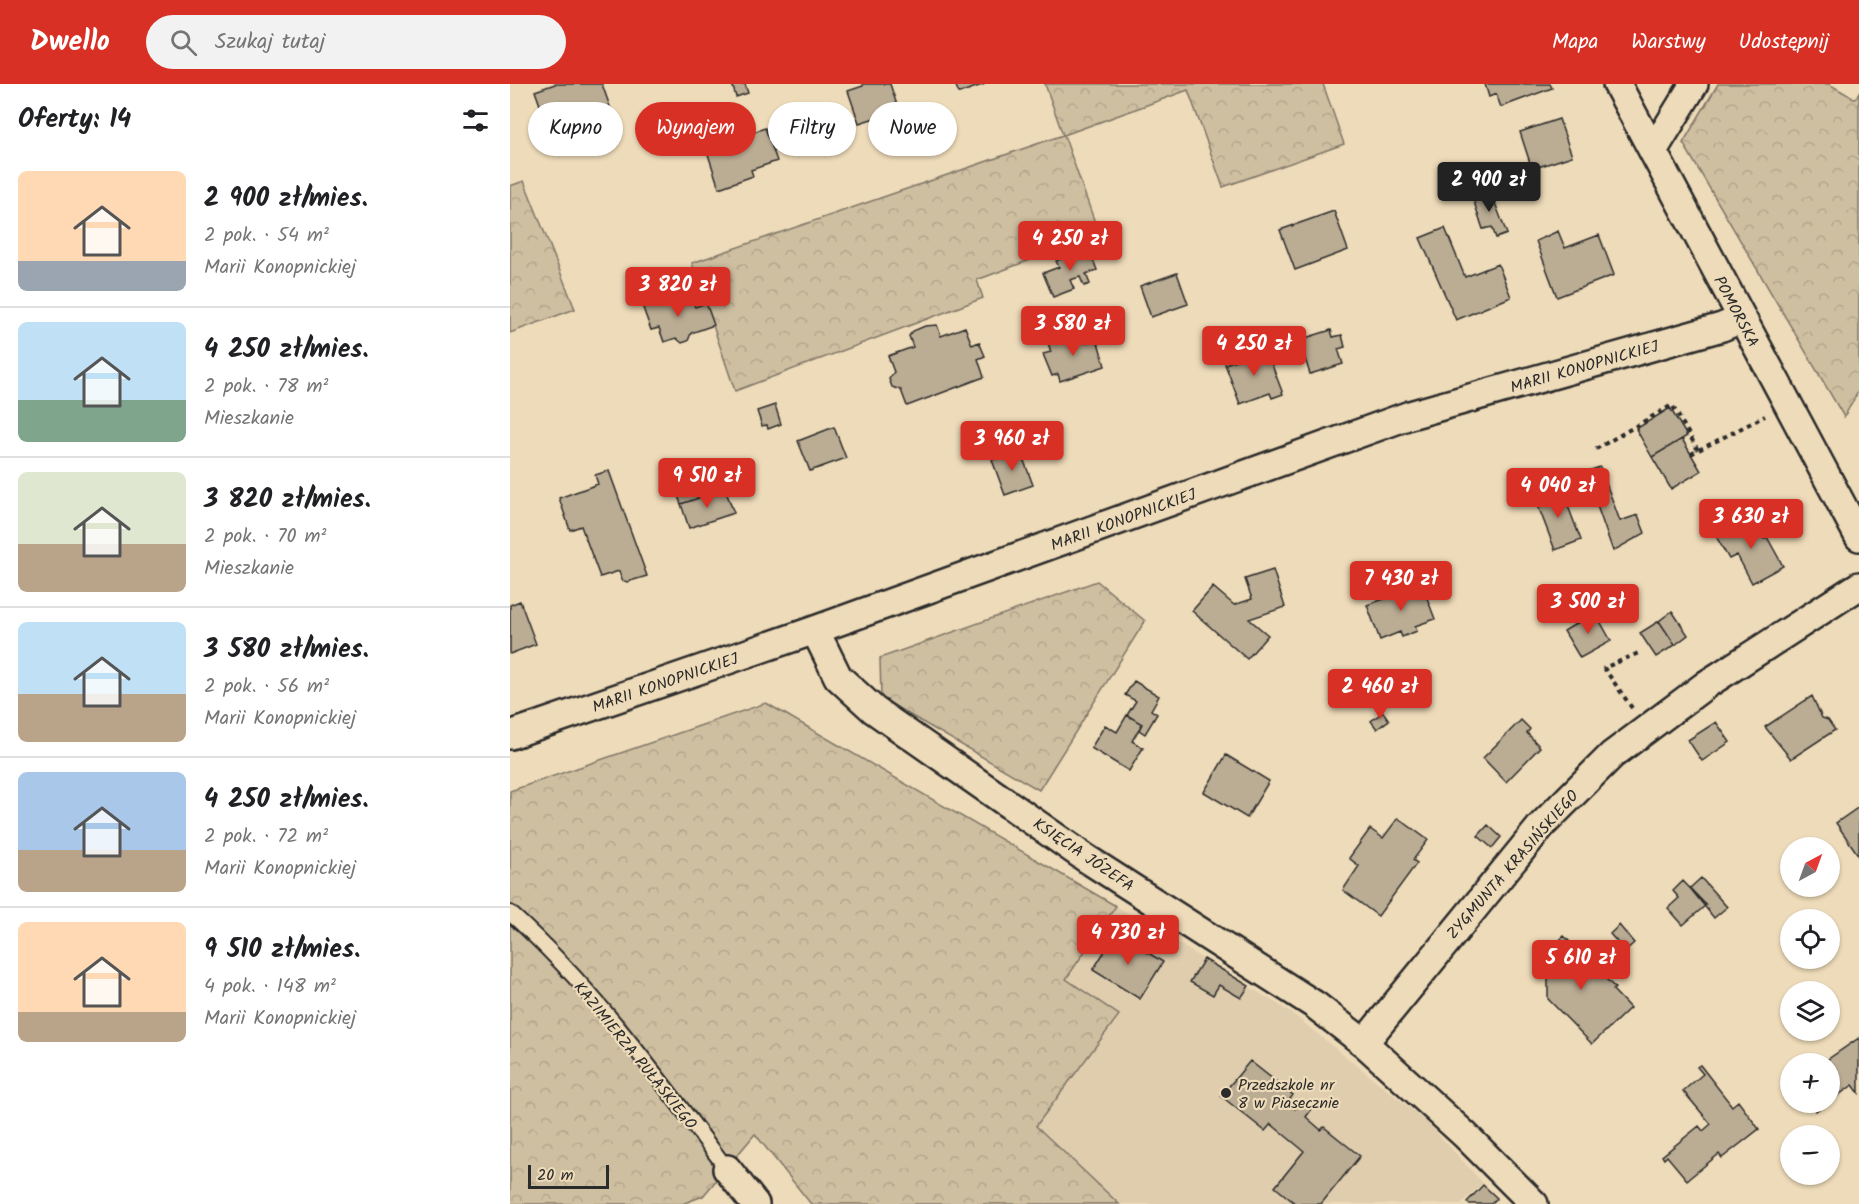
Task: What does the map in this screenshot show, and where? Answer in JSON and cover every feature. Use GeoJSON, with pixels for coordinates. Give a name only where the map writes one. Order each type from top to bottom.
{"type":"FeatureCollection","features":[{"type":"Feature","properties":{"kind":"street","name":"POMORSKA"},"geometry":{"type":"LineString","coordinates":[[1617,84],[1859,537]]}},
{"type":"Feature","properties":{"kind":"street"},"geometry":{"type":"LineString","coordinates":[[1653,151],[1694,84]]}},
{"type":"Feature","properties":{"kind":"street","name":"MARII KONOPNICKIEJ"},"geometry":{"type":"LineString","coordinates":[[510,735],[815,630],[1410,415],[1722,327],[1741,319]]}},
{"type":"Feature","properties":{"kind":"street","name":"ZYGMUNTA KRASIŃSKIEGO"},"geometry":{"type":"LineString","coordinates":[[1364,1043],[1541,826],[1604,762],[1707,684],[1859,586]]}},
{"type":"Feature","properties":{"kind":"street","name":"KSIĘCIA JÓZEFA"},"geometry":{"type":"LineString","coordinates":[[815,630],[838,677],[874,710],[1087,859],[1235,953],[1364,1043],[1465,1135],[1534,1204]]}},
{"type":"Feature","properties":{"kind":"street","name":"KAZIMIERZA PUŁASKIEGO"},"geometry":{"type":"LineString","coordinates":[[727,1169],[755,1204]]}},
{"type":"Feature","properties":{"kind":"lane","name":"KAZIMIERZA PUŁASKIEGO"},"geometry":{"type":"LineString","coordinates":[[510,913],[541,940],[642,1057],[727,1169]]}},
{"type":"Feature","properties":{"kind":"path"},"geometry":{"type":"LineString","coordinates":[[1596,449],[1672,405],[1698,450]]}},
{"type":"Feature","properties":{"kind":"path"},"geometry":{"type":"LineString","coordinates":[[1690,454],[1756,420]]}},
{"type":"Feature","properties":{"kind":"path"},"geometry":{"type":"LineString","coordinates":[[1637,716],[1604,668],[1641,652]]}},
{"type":"Feature","properties":{"kind":"shaded area","name":"Przedszkole nr 8 w Piasecznie"},"geometry":{"type":"Polygon","coordinates":[[[1116,906],[1289,1011],[1426,1121],[1483,1183],[1461,1204],[1119,1204],[1035,1126],[1119,1016],[1066,979],[1116,906]]]}},
{"type":"Feature","properties":{"kind":"green space"},"geometry":{"type":"Polygon","coordinates":[[[1045,84],[1323,84],[1344,144],[1223,187],[1188,90],[1064,135],[1099,234],[977,280],[983,298],[735,391],[692,263],[1063,135],[1045,84]]]}},
{"type":"Feature","properties":{"kind":"green space"},"geometry":{"type":"Polygon","coordinates":[[[1718,84],[1829,84],[1855,99],[1859,93],[1859,390],[1844,417],[1683,143],[1718,84]]]}},
{"type":"Feature","properties":{"kind":"green space"},"geometry":{"type":"Polygon","coordinates":[[[524,181],[575,309],[510,333],[510,186],[524,181]]]}},
{"type":"Feature","properties":{"kind":"green space"},"geometry":{"type":"Polygon","coordinates":[[[1097,581],[1145,621],[1039,790],[881,698],[880,658],[1097,581]]]}},
{"type":"Feature","properties":{"kind":"green space"},"geometry":{"type":"Polygon","coordinates":[[[766,703],[1116,906],[1066,979],[1119,1015],[1036,1126],[1119,1204],[811,1204],[755,1134],[703,1196],[682,1204],[510,1204],[510,791],[766,703]]]}},
{"type":"Feature","properties":{"kind":"building"},"geometry":{"type":"Polygon","coordinates":[[[555,84],[602,84],[608,102],[539,102],[535,91],[555,84]]]}},
{"type":"Feature","properties":{"kind":"building"},"geometry":{"type":"Polygon","coordinates":[[[732,84],[745,84],[748,93],[736,97],[732,84]]]}},
{"type":"Feature","properties":{"kind":"building"},"geometry":{"type":"Polygon","coordinates":[[[863,84],[890,84],[896,102],[868,102],[868,120],[859,123],[856,102],[852,102],[848,91],[863,86],[863,84]]]}},
{"type":"Feature","properties":{"kind":"building"},"geometry":{"type":"Polygon","coordinates":[[[955,84],[985,84],[959,93],[955,84]]]}},
{"type":"Feature","properties":{"kind":"building"},"geometry":{"type":"Polygon","coordinates":[[[1485,84],[1550,84],[1552,88],[1501,107],[1496,94],[1489,97],[1485,84]]]}},
{"type":"Feature","properties":{"kind":"building"},"geometry":{"type":"Polygon","coordinates":[[[1559,119],[1572,156],[1532,169],[1520,132],[1559,119]]]}},
{"type":"Feature","properties":{"kind":"building"},"geometry":{"type":"Polygon","coordinates":[[[765,128],[768,136],[768,156],[775,156],[777,161],[751,170],[753,176],[719,188],[709,156],[756,156],[756,131],[765,128]]]}},
{"type":"Feature","properties":{"kind":"building"},"geometry":{"type":"Polygon","coordinates":[[[1490,190],[1507,234],[1496,238],[1492,227],[1483,229],[1472,196],[1490,190]]]}},
{"type":"Feature","properties":{"kind":"building"},"geometry":{"type":"Polygon","coordinates":[[[1334,211],[1348,250],[1295,270],[1280,230],[1334,211]]]}},
{"type":"Feature","properties":{"kind":"building"},"geometry":{"type":"Polygon","coordinates":[[[1445,228],[1465,277],[1498,264],[1511,297],[1456,320],[1420,238],[1445,228]]]}},
{"type":"Feature","properties":{"kind":"building"},"geometry":{"type":"Polygon","coordinates":[[[1558,231],[1565,248],[1599,235],[1614,275],[1557,297],[1536,241],[1558,231]]]}},
{"type":"Feature","properties":{"kind":"building"},"geometry":{"type":"Polygon","coordinates":[[[1088,247],[1097,270],[1086,274],[1090,284],[1084,286],[1080,277],[1070,280],[1074,289],[1053,297],[1043,273],[1059,267],[1056,261],[1088,247]]]}},
{"type":"Feature","properties":{"kind":"building"},"geometry":{"type":"Polygon","coordinates":[[[1177,273],[1188,304],[1151,317],[1140,286],[1177,273]]]}},
{"type":"Feature","properties":{"kind":"building"},"geometry":{"type":"Polygon","coordinates":[[[690,292],[695,307],[706,303],[714,325],[691,333],[688,341],[682,343],[676,338],[664,342],[659,328],[651,330],[643,308],[690,292]]]}},
{"type":"Feature","properties":{"kind":"building"},"geometry":{"type":"Polygon","coordinates":[[[937,325],[941,336],[965,327],[972,345],[979,342],[985,356],[978,359],[984,377],[907,406],[901,390],[892,387],[889,379],[894,372],[888,356],[913,347],[909,336],[913,331],[925,326],[937,325]]]}},
{"type":"Feature","properties":{"kind":"building"},"geometry":{"type":"Polygon","coordinates":[[[1331,330],[1333,337],[1342,335],[1345,347],[1338,349],[1343,364],[1310,374],[1299,340],[1331,330]]]}},
{"type":"Feature","properties":{"kind":"building"},"geometry":{"type":"Polygon","coordinates":[[[1064,334],[1067,341],[1082,336],[1085,343],[1097,339],[1105,366],[1060,381],[1058,374],[1052,376],[1043,354],[1051,352],[1047,340],[1064,334]]]}},
{"type":"Feature","properties":{"kind":"building"},"geometry":{"type":"Polygon","coordinates":[[[1266,349],[1283,394],[1272,398],[1270,393],[1240,404],[1225,364],[1266,349]]]}},
{"type":"Feature","properties":{"kind":"building"},"geometry":{"type":"Polygon","coordinates":[[[775,405],[781,424],[768,429],[767,425],[762,426],[757,411],[775,405]]]}},
{"type":"Feature","properties":{"kind":"building"},"geometry":{"type":"Polygon","coordinates":[[[1670,408],[1687,436],[1652,457],[1636,429],[1670,408]]]}},
{"type":"Feature","properties":{"kind":"building"},"geometry":{"type":"Polygon","coordinates":[[[834,427],[846,458],[810,471],[798,441],[834,427]]]}},
{"type":"Feature","properties":{"kind":"building"},"geometry":{"type":"Polygon","coordinates":[[[1682,439],[1701,471],[1671,489],[1652,457],[1682,439]]]}},
{"type":"Feature","properties":{"kind":"building"},"geometry":{"type":"Polygon","coordinates":[[[1020,450],[1033,485],[1005,495],[992,460],[1020,450]]]}},
{"type":"Feature","properties":{"kind":"building"},"geometry":{"type":"Polygon","coordinates":[[[717,465],[725,489],[681,504],[672,480],[717,465]]]}},
{"type":"Feature","properties":{"kind":"building"},"geometry":{"type":"Polygon","coordinates":[[[1600,467],[1620,521],[1638,515],[1645,533],[1613,551],[1585,472],[1600,467]]]}},
{"type":"Feature","properties":{"kind":"building"},"geometry":{"type":"Polygon","coordinates":[[[609,471],[647,576],[627,582],[622,580],[619,571],[600,577],[581,526],[570,530],[559,498],[598,484],[595,475],[609,471]]]}},
{"type":"Feature","properties":{"kind":"building"},"geometry":{"type":"Polygon","coordinates":[[[1561,488],[1581,540],[1555,550],[1535,498],[1561,488]]]}},
{"type":"Feature","properties":{"kind":"building"},"geometry":{"type":"Polygon","coordinates":[[[725,489],[734,513],[689,528],[681,504],[725,489]]]}},
{"type":"Feature","properties":{"kind":"building"},"geometry":{"type":"Polygon","coordinates":[[[1753,518],[1764,539],[1767,537],[1783,566],[1752,583],[1737,555],[1729,559],[1717,538],[1753,518]]]}},
{"type":"Feature","properties":{"kind":"building"},"geometry":{"type":"Polygon","coordinates":[[[1273,570],[1285,607],[1249,619],[1268,635],[1247,659],[1192,611],[1213,587],[1234,605],[1252,599],[1245,579],[1273,570]]]}},
{"type":"Feature","properties":{"kind":"building"},"geometry":{"type":"Polygon","coordinates":[[[1422,585],[1435,619],[1415,626],[1417,631],[1402,637],[1400,632],[1380,640],[1367,605],[1384,599],[1382,594],[1403,586],[1405,591],[1422,585]]]}},
{"type":"Feature","properties":{"kind":"building"},"geometry":{"type":"Polygon","coordinates":[[[520,601],[536,644],[510,654],[510,605],[520,601]]]}},
{"type":"Feature","properties":{"kind":"building"},"geometry":{"type":"Polygon","coordinates":[[[1672,611],[1688,635],[1675,645],[1659,621],[1672,611]]]}},
{"type":"Feature","properties":{"kind":"building"},"geometry":{"type":"Polygon","coordinates":[[[1595,612],[1611,641],[1580,658],[1564,631],[1595,612]]]}},
{"type":"Feature","properties":{"kind":"building"},"geometry":{"type":"Polygon","coordinates":[[[1659,621],[1675,645],[1656,657],[1640,633],[1659,621]]]}},
{"type":"Feature","properties":{"kind":"building"},"geometry":{"type":"Polygon","coordinates":[[[1134,681],[1159,696],[1151,710],[1157,714],[1145,734],[1139,730],[1142,724],[1127,715],[1136,701],[1125,695],[1134,681]]]}},
{"type":"Feature","properties":{"kind":"building"},"geometry":{"type":"Polygon","coordinates":[[[1812,696],[1822,718],[1828,720],[1835,730],[1791,759],[1765,727],[1812,696]]]}},
{"type":"Feature","properties":{"kind":"building"},"geometry":{"type":"Polygon","coordinates":[[[1383,712],[1389,720],[1377,729],[1371,721],[1383,712]]]}},
{"type":"Feature","properties":{"kind":"building"},"geometry":{"type":"Polygon","coordinates":[[[1127,715],[1142,724],[1132,741],[1143,748],[1129,771],[1091,748],[1105,725],[1117,732],[1127,715]]]}},
{"type":"Feature","properties":{"kind":"building"},"geometry":{"type":"Polygon","coordinates":[[[1521,720],[1530,729],[1527,733],[1540,747],[1506,782],[1483,758],[1521,720]]]}},
{"type":"Feature","properties":{"kind":"building"},"geometry":{"type":"Polygon","coordinates":[[[1716,722],[1730,742],[1702,761],[1688,740],[1716,722]]]}},
{"type":"Feature","properties":{"kind":"building"},"geometry":{"type":"Polygon","coordinates":[[[1226,755],[1269,781],[1247,818],[1204,792],[1226,755]]]}},
{"type":"Feature","properties":{"kind":"building"},"geometry":{"type":"Polygon","coordinates":[[[1859,807],[1859,856],[1836,823],[1859,807]]]}},
{"type":"Feature","properties":{"kind":"building"},"geometry":{"type":"Polygon","coordinates":[[[1398,818],[1428,840],[1413,860],[1417,863],[1378,916],[1343,890],[1359,866],[1349,858],[1370,829],[1383,838],[1398,818]]]}},
{"type":"Feature","properties":{"kind":"building"},"geometry":{"type":"Polygon","coordinates":[[[1488,825],[1501,837],[1492,848],[1478,836],[1488,825]]]}},
{"type":"Feature","properties":{"kind":"building"},"geometry":{"type":"Polygon","coordinates":[[[1701,878],[1727,907],[1714,918],[1690,888],[1701,878]]]}},
{"type":"Feature","properties":{"kind":"building"},"geometry":{"type":"Polygon","coordinates":[[[1683,881],[1706,905],[1683,925],[1668,908],[1679,898],[1673,891],[1683,881]]]}},
{"type":"Feature","properties":{"kind":"building"},"geometry":{"type":"Polygon","coordinates":[[[1619,925],[1634,943],[1625,951],[1610,934],[1619,925]]]}},
{"type":"Feature","properties":{"kind":"building"},"geometry":{"type":"Polygon","coordinates":[[[1116,933],[1163,962],[1140,999],[1093,970],[1116,933]]]}},
{"type":"Feature","properties":{"kind":"building"},"geometry":{"type":"Polygon","coordinates":[[[1564,936],[1615,988],[1613,990],[1630,1008],[1592,1044],[1548,999],[1548,976],[1536,963],[1564,936]]]}},
{"type":"Feature","properties":{"kind":"building"},"geometry":{"type":"Polygon","coordinates":[[[1204,959],[1249,986],[1241,998],[1219,985],[1213,995],[1190,982],[1204,959]]]}},
{"type":"Feature","properties":{"kind":"building"},"geometry":{"type":"Polygon","coordinates":[[[1859,1038],[1859,1093],[1853,1085],[1840,1094],[1840,1053],[1837,1053],[1859,1038]]]}},
{"type":"Feature","properties":{"kind":"building","name":"Przedszkole nr 8 w Piasecznie"},"geometry":{"type":"Polygon","coordinates":[[[1250,1061],[1293,1095],[1287,1103],[1295,1109],[1301,1101],[1311,1110],[1306,1117],[1321,1130],[1324,1127],[1360,1156],[1321,1204],[1296,1204],[1275,1187],[1304,1151],[1271,1124],[1265,1131],[1221,1096],[1250,1061]]]}},
{"type":"Feature","properties":{"kind":"building"},"geometry":{"type":"Polygon","coordinates":[[[1700,1065],[1732,1106],[1738,1101],[1759,1129],[1722,1158],[1719,1154],[1687,1180],[1667,1156],[1664,1159],[1662,1156],[1699,1126],[1703,1131],[1711,1124],[1683,1091],[1703,1074],[1697,1067],[1700,1065]]]}},
{"type":"Feature","properties":{"kind":"building"},"geometry":{"type":"Polygon","coordinates":[[[1483,1185],[1497,1198],[1491,1204],[1469,1204],[1467,1202],[1483,1185]]]}},
{"type":"Feature","properties":{"kind":"place","name":"Przedszkole nr 8 w Piasecznie"},"geometry":{"type":"Point","coordinates":[1226,1093]}}]}
